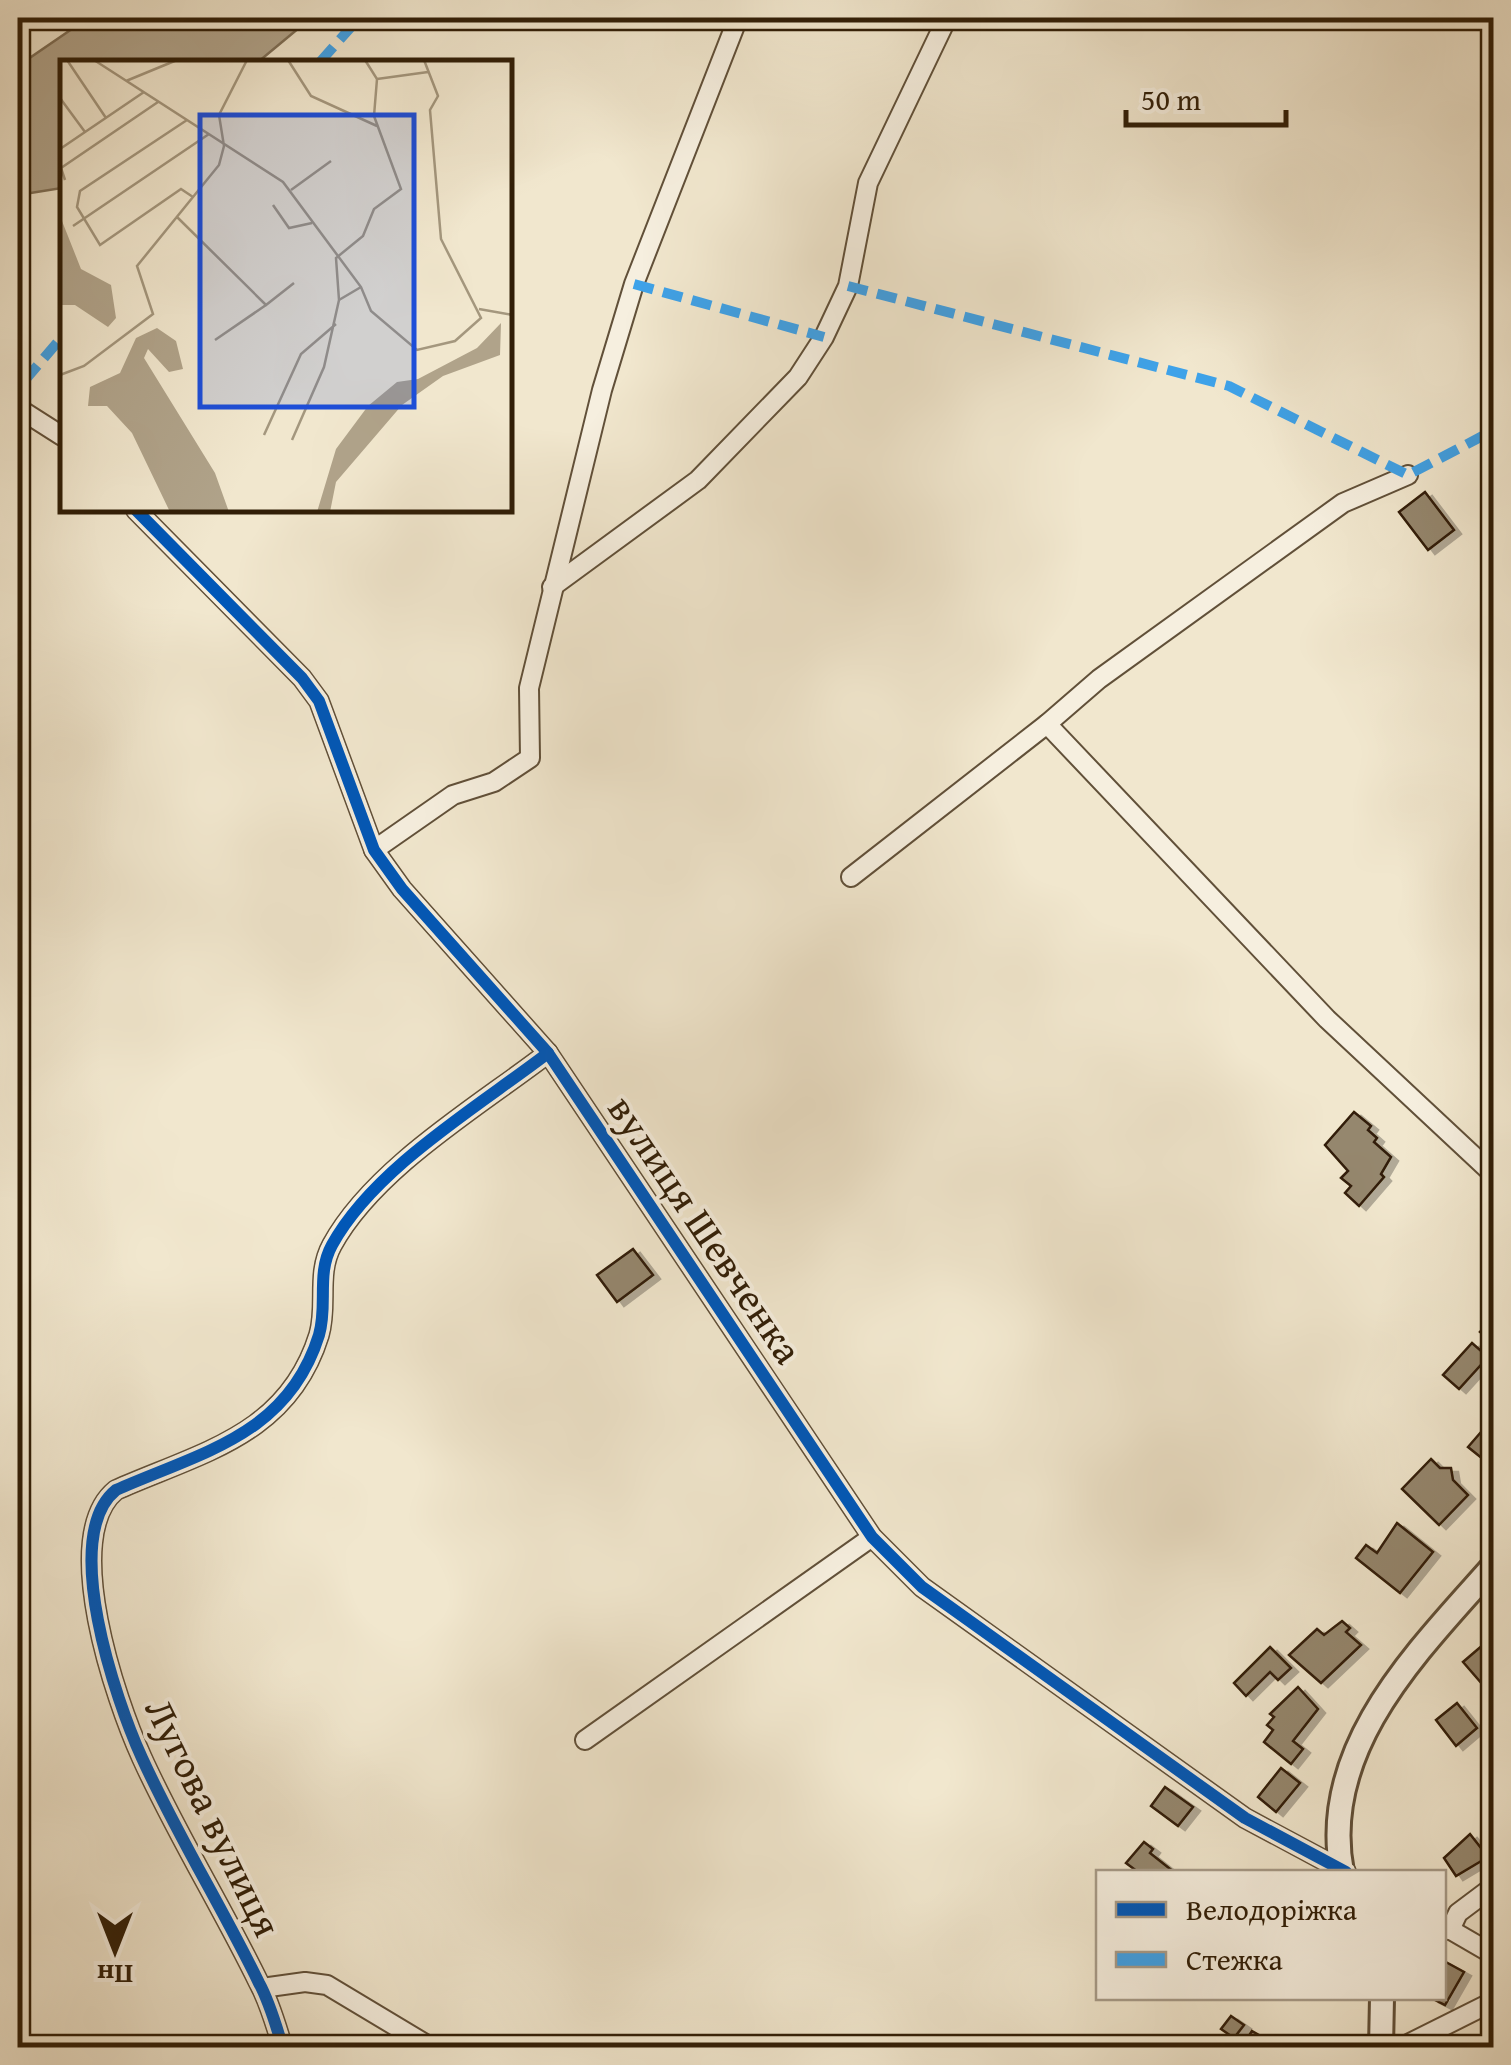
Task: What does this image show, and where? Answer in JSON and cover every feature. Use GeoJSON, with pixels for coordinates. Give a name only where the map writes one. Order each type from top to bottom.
{"type":"FeatureCollection","features":[{"type":"Feature","properties":{"kind":"street"},"geometry":{"type":"LineString","coordinates":[[374,850],[453,794],[494,782],[530,758],[529,688],[634,284],[738,18]]}},
{"type":"Feature","properties":{"kind":"street"},"geometry":{"type":"LineString","coordinates":[[552,588],[698,480],[798,377],[824,337],[848,286],[868,183],[947,18]]}},
{"type":"Feature","properties":{"kind":"street"},"geometry":{"type":"LineString","coordinates":[[20,408],[60,435]]}},
{"type":"Feature","properties":{"kind":"street"},"geometry":{"type":"LineString","coordinates":[[851,877],[1099,680],[1343,503],[1408,475]]}},
{"type":"Feature","properties":{"kind":"street","name":"вулиця Шевченка"},"geometry":{"type":"LineString","coordinates":[[138,512],[302,678],[318,701],[374,850],[402,889],[548,1052],[872,1536],[922,1588],[1245,1818],[1339,1870]]}},
{"type":"Feature","properties":{"kind":"street"},"geometry":{"type":"LineString","coordinates":[[1047,724],[1327,1019],[1494,1175]]}},
{"type":"Feature","properties":{"kind":"street","name":"Лугова вулиця"},"geometry":{"type":"LineString","coordinates":[[283,2048],[262,1988],[142,1757],[118,1693],[91,1575],[95,1518],[104,1500],[116,1490],[253,1428],[285,1402],[306,1371],[321,1328],[325,1262],[358,1209],[397,1169],[548,1052]]}},
{"type":"Feature","properties":{"kind":"street"},"geometry":{"type":"LineString","coordinates":[[585,1740],[872,1536]]}},
{"type":"Feature","properties":{"kind":"street","name":"вулиця Шевченка"},"geometry":{"type":"LineString","coordinates":[[1343,1870],[1338,1842],[1346,1780],[1376,1708],[1411,1659],[1494,1565]]}},
{"type":"Feature","properties":{"kind":"street"},"geometry":{"type":"LineString","coordinates":[[1494,1886],[1458,1913],[1447,1928],[1494,1955]]}},
{"type":"Feature","properties":{"kind":"street"},"geometry":{"type":"LineString","coordinates":[[262,1988],[305,1982],[327,1985],[432,2048]]}},
{"type":"Feature","properties":{"kind":"street"},"geometry":{"type":"LineString","coordinates":[[1381,2048],[1382,2000]]}},
{"type":"Feature","properties":{"kind":"street"},"geometry":{"type":"LineString","coordinates":[[1400,2048],[1494,2001]]}},
{"type":"Feature","properties":{"kind":"shaded area"},"geometry":{"type":"Polygon","coordinates":[[[88,18],[311,18],[260,60],[60,60],[60,188],[18,195],[18,66],[88,18]]]}},
{"type":"Feature","properties":{"kind":"building"},"geometry":{"type":"Polygon","coordinates":[[[1425,492],[1454,530],[1428,550],[1399,512],[1425,492]]]}},
{"type":"Feature","properties":{"kind":"building"},"geometry":{"type":"Polygon","coordinates":[[[1354,1112],[1371,1126],[1368,1130],[1377,1138],[1374,1142],[1391,1157],[1381,1174],[1384,1177],[1359,1206],[1345,1193],[1351,1186],[1341,1178],[1348,1171],[1325,1145],[1354,1112]]]}},
{"type":"Feature","properties":{"kind":"building"},"geometry":{"type":"Polygon","coordinates":[[[633,1249],[653,1275],[617,1302],[597,1275],[633,1249]]]}},
{"type":"Feature","properties":{"kind":"building"},"geometry":{"type":"Polygon","coordinates":[[[1494,1317],[1494,1344],[1480,1332],[1494,1317]]]}},
{"type":"Feature","properties":{"kind":"building"},"geometry":{"type":"Polygon","coordinates":[[[1472,1343],[1488,1357],[1459,1389],[1443,1375],[1472,1343]]]}},
{"type":"Feature","properties":{"kind":"building"},"geometry":{"type":"Polygon","coordinates":[[[1494,1417],[1494,1468],[1468,1447],[1494,1417]]]}},
{"type":"Feature","properties":{"kind":"building"},"geometry":{"type":"Polygon","coordinates":[[[1431,1459],[1440,1468],[1451,1468],[1453,1480],[1468,1495],[1439,1525],[1402,1489],[1431,1459]]]}},
{"type":"Feature","properties":{"kind":"building"},"geometry":{"type":"Polygon","coordinates":[[[1397,1523],[1433,1552],[1400,1593],[1356,1558],[1366,1545],[1377,1553],[1397,1523]]]}},
{"type":"Feature","properties":{"kind":"building"},"geometry":{"type":"Polygon","coordinates":[[[1342,1621],[1350,1628],[1346,1632],[1361,1645],[1321,1683],[1289,1655],[1317,1629],[1324,1635],[1342,1621]]]}},
{"type":"Feature","properties":{"kind":"building"},"geometry":{"type":"Polygon","coordinates":[[[1484,1644],[1494,1655],[1494,1676],[1483,1685],[1463,1662],[1484,1644]]]}},
{"type":"Feature","properties":{"kind":"building"},"geometry":{"type":"Polygon","coordinates":[[[1270,1647],[1291,1668],[1278,1680],[1270,1672],[1246,1696],[1234,1683],[1270,1647]]]}},
{"type":"Feature","properties":{"kind":"building"},"geometry":{"type":"Polygon","coordinates":[[[1298,1687],[1318,1709],[1293,1741],[1303,1749],[1291,1764],[1264,1742],[1273,1730],[1267,1725],[1274,1717],[1270,1714],[1298,1687]]]}},
{"type":"Feature","properties":{"kind":"building"},"geometry":{"type":"Polygon","coordinates":[[[1457,1703],[1477,1728],[1456,1746],[1436,1720],[1457,1703]]]}},
{"type":"Feature","properties":{"kind":"building"},"geometry":{"type":"Polygon","coordinates":[[[1281,1768],[1300,1783],[1276,1812],[1258,1797],[1281,1768]]]}},
{"type":"Feature","properties":{"kind":"building"},"geometry":{"type":"Polygon","coordinates":[[[1165,1787],[1193,1807],[1178,1826],[1151,1806],[1165,1787]]]}},
{"type":"Feature","properties":{"kind":"building"},"geometry":{"type":"Polygon","coordinates":[[[1470,1834],[1488,1857],[1456,1876],[1444,1858],[1470,1834]]]}},
{"type":"Feature","properties":{"kind":"building"},"geometry":{"type":"Polygon","coordinates":[[[1144,1842],[1153,1849],[1150,1853],[1171,1870],[1135,1870],[1126,1863],[1144,1842]]]}},
{"type":"Feature","properties":{"kind":"building"},"geometry":{"type":"Polygon","coordinates":[[[1446,1962],[1464,1972],[1445,2005],[1435,2000],[1446,2000],[1446,1962]]]}},
{"type":"Feature","properties":{"kind":"building"},"geometry":{"type":"Polygon","coordinates":[[[1231,2016],[1244,2025],[1234,2038],[1221,2029],[1231,2016]]]}},
{"type":"Feature","properties":{"kind":"building"},"geometry":{"type":"Polygon","coordinates":[[[1252,2031],[1271,2042],[1273,2037],[1285,2044],[1251,2048],[1244,2043],[1252,2031]]]}},
{"type":"Feature","properties":{"kind":"marked path"},"geometry":{"type":"LineString","coordinates":[[322,60],[359,18]]}},
{"type":"Feature","properties":{"kind":"marked path"},"geometry":{"type":"LineString","coordinates":[[634,284],[824,337]]}},
{"type":"Feature","properties":{"kind":"marked path"},"geometry":{"type":"LineString","coordinates":[[848,286],[1229,386],[1408,475],[1494,430]]}},
{"type":"Feature","properties":{"kind":"marked path"},"geometry":{"type":"LineString","coordinates":[[22,409],[20,386],[60,339]]}},
{"type":"Feature","properties":{"kind":"cycle path"},"geometry":{"type":"LineString","coordinates":[[138,512],[302,678],[319,701],[374,850],[402,889],[548,1053],[872,1537],[922,1587],[1245,1818],[1342,1870]]}},
{"type":"Feature","properties":{"kind":"cycle path"},"geometry":{"type":"LineString","coordinates":[[283,2048],[263,1991],[156,1787],[119,1699],[107,1660],[92,1580],[92,1543],[100,1512],[116,1490],[238,1436],[286,1396],[305,1369],[319,1335],[327,1256],[351,1217],[401,1164],[548,1053]]}}]}
